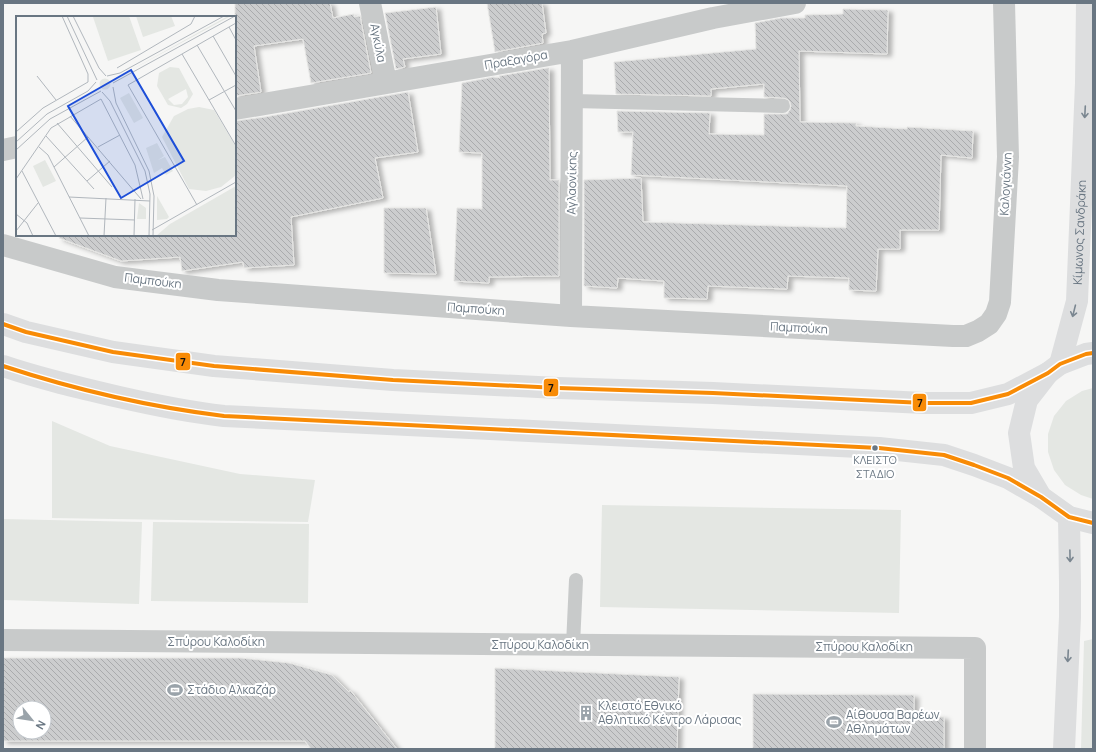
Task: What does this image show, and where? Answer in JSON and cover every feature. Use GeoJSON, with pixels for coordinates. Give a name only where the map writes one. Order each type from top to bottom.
{"type":"FeatureCollection","features":[{"type":"Feature","properties":{"kind":"main road","name":"Κίμωνος Σανδράκη"},"geometry":{"type":"LineString","coordinates":[[1054,369],[1077,301],[1086,83],[1086,3]]}},
{"type":"Feature","properties":{"kind":"main road"},"geometry":{"type":"LineString","coordinates":[[3,324],[26,332],[113,352],[214,366],[393,380],[550,388],[713,393],[924,404],[971,403],[1008,394],[1054,369],[1086,354],[1093,353]]}},
{"type":"Feature","properties":{"kind":"main road"},"geometry":{"type":"LineString","coordinates":[[3,366],[98,393],[169,408],[224,416],[879,448],[944,455],[1008,478],[1041,497],[1069,517],[1093,523]]}},
{"type":"Feature","properties":{"kind":"main road"},"geometry":{"type":"LineString","coordinates":[[1041,497],[1024,468],[1019,434],[1028,400],[1054,369]]}},
{"type":"Feature","properties":{"kind":"main road"},"geometry":{"type":"LineString","coordinates":[[1064,749],[1070,610],[1069,517]]}},
{"type":"Feature","properties":{"kind":"street","name":"Αγκύλα"},"geometry":{"type":"LineString","coordinates":[[370,3],[386,83]]}},
{"type":"Feature","properties":{"kind":"street","name":"Πραξαγόρα"},"geometry":{"type":"LineString","coordinates":[[236,109],[572,51],[712,11],[795,3]]}},
{"type":"Feature","properties":{"kind":"street","name":"Καλογιάννη"},"geometry":{"type":"LineString","coordinates":[[953,336],[966,336],[978,331],[988,324],[996,314],[1000,302],[1008,157],[1004,3]]}},
{"type":"Feature","properties":{"kind":"street","name":"Αγλαονίκης"},"geometry":{"type":"LineString","coordinates":[[571,316],[572,51]]}},
{"type":"Feature","properties":{"kind":"street"},"geometry":{"type":"LineString","coordinates":[[3,150],[16,147]]}},
{"type":"Feature","properties":{"kind":"street","name":"Παμπούκη"},"geometry":{"type":"LineString","coordinates":[[3,245],[116,277],[218,290],[571,316],[953,336]]}},
{"type":"Feature","properties":{"kind":"street","name":"Σπύρου Καλοδίκη"},"geometry":{"type":"LineString","coordinates":[[3,640],[975,648],[975,749]]}},
{"type":"Feature","properties":{"kind":"lane"},"geometry":{"type":"LineString","coordinates":[[573,101],[783,106]]}},
{"type":"Feature","properties":{"kind":"lane"},"geometry":{"type":"LineString","coordinates":[[573,645],[576,580]]}},
{"type":"Feature","properties":{"kind":"shaded area"},"geometry":{"type":"Polygon","coordinates":[[[1093,388],[1093,499],[1081,495],[1065,485],[1054,470],[1048,452],[1048,434],[1054,416],[1066,401],[1082,391],[1093,388]]]}},
{"type":"Feature","properties":{"kind":"shaded area"},"geometry":{"type":"Polygon","coordinates":[[[52,421],[110,446],[240,474],[315,480],[308,522],[52,518],[52,421]]]}},
{"type":"Feature","properties":{"kind":"shaded area"},"geometry":{"type":"Polygon","coordinates":[[[602,505],[901,510],[899,613],[600,607],[602,505]]]}},
{"type":"Feature","properties":{"kind":"shaded area"},"geometry":{"type":"Polygon","coordinates":[[[3,519],[142,522],[139,604],[3,600],[3,519]]]}},
{"type":"Feature","properties":{"kind":"shaded area"},"geometry":{"type":"Polygon","coordinates":[[[153,522],[309,524],[308,603],[151,601],[153,522]]]}},
{"type":"Feature","properties":{"kind":"shaded area"},"geometry":{"type":"Polygon","coordinates":[[[1093,639],[1093,749],[1081,749],[1084,641],[1093,639]]]}},
{"type":"Feature","properties":{"kind":"building"},"geometry":{"type":"Polygon","coordinates":[[[235,3],[330,3],[333,18],[354,14],[354,17],[360,16],[371,73],[311,83],[303,39],[254,46],[261,92],[236,96],[235,3]]]}},
{"type":"Feature","properties":{"kind":"building"},"geometry":{"type":"Polygon","coordinates":[[[487,3],[542,3],[546,33],[542,34],[543,43],[495,52],[487,3]]]}},
{"type":"Feature","properties":{"kind":"building"},"geometry":{"type":"Polygon","coordinates":[[[436,7],[441,54],[403,59],[405,67],[396,69],[385,13],[436,7]]]}},
{"type":"Feature","properties":{"kind":"building"},"geometry":{"type":"Polygon","coordinates":[[[843,9],[888,10],[887,54],[799,51],[800,122],[856,123],[856,126],[973,131],[972,158],[941,155],[939,230],[900,230],[900,249],[878,249],[876,291],[849,290],[849,278],[788,276],[787,289],[708,286],[707,299],[664,298],[664,281],[618,278],[617,288],[584,286],[584,180],[641,178],[643,222],[846,228],[847,186],[631,175],[633,132],[618,132],[617,111],[710,113],[709,134],[764,135],[764,114],[787,114],[791,106],[787,99],[764,97],[764,84],[711,89],[711,96],[616,94],[614,62],[756,49],[755,23],[781,18],[805,18],[805,15],[843,14],[843,9]]]}},
{"type":"Feature","properties":{"kind":"building"},"geometry":{"type":"Polygon","coordinates":[[[549,68],[550,180],[559,180],[559,276],[489,277],[489,283],[454,281],[457,208],[482,209],[482,153],[459,152],[462,83],[493,77],[500,78],[499,76],[549,68]]]}},
{"type":"Feature","properties":{"kind":"building"},"geometry":{"type":"Polygon","coordinates":[[[408,92],[418,152],[375,158],[383,198],[291,217],[294,265],[244,268],[243,262],[182,271],[180,257],[121,261],[59,238],[60,236],[236,236],[236,121],[408,92]]]}},
{"type":"Feature","properties":{"kind":"building"},"geometry":{"type":"Polygon","coordinates":[[[384,208],[426,208],[436,274],[384,273],[384,208]]]}},
{"type":"Feature","properties":{"kind":"building","name":"Στάδιο Αλκαζάρ"},"geometry":{"type":"Polygon","coordinates":[[[3,658],[241,658],[289,663],[332,675],[349,692],[350,690],[397,749],[311,749],[305,741],[3,741],[3,658]]]}},
{"type":"Feature","properties":{"kind":"building","name":"Κλειστό Εθνικό Αθλητικό Κέντρο Λάρισας"},"geometry":{"type":"Polygon","coordinates":[[[495,668],[679,677],[677,749],[495,749],[495,668]]]}},
{"type":"Feature","properties":{"kind":"building","name":"Αίθουσα Βαρέων Αθλημάτων"},"geometry":{"type":"Polygon","coordinates":[[[753,694],[914,695],[914,716],[944,717],[944,749],[753,749],[753,694]]]}},
{"type":"Feature","properties":{"kind":"transit line","name":"7"},"geometry":{"type":"LineString","coordinates":[[3,324],[26,332],[113,352],[214,366],[393,380],[924,403],[971,403],[1008,394],[1048,373],[1060,364],[1086,354],[1093,353]]}},
{"type":"Feature","properties":{"kind":"transit line","name":"7"},"geometry":{"type":"LineString","coordinates":[[3,366],[84,390],[169,408],[224,416],[879,448],[944,455],[1008,478],[1041,497],[1069,517],[1093,523]]}},
{"type":"Feature","properties":{"kind":"place","name":"ΚΛΕΙΣΤΟ ΣΤΑΔΙΟ"},"geometry":{"type":"Point","coordinates":[875,448]}},
{"type":"Feature","properties":{"kind":"place","name":"Στάδιο Αλκαζάρ"},"geometry":{"type":"Point","coordinates":[175,690]}},
{"type":"Feature","properties":{"kind":"place","name":"Κλειστό Εθνικό Αθλητικό Κέντρο Λάρισας"},"geometry":{"type":"Point","coordinates":[586,713]}},
{"type":"Feature","properties":{"kind":"place","name":"Αίθουσα Βαρέων Αθλημάτων"},"geometry":{"type":"Point","coordinates":[834,722]}}]}
